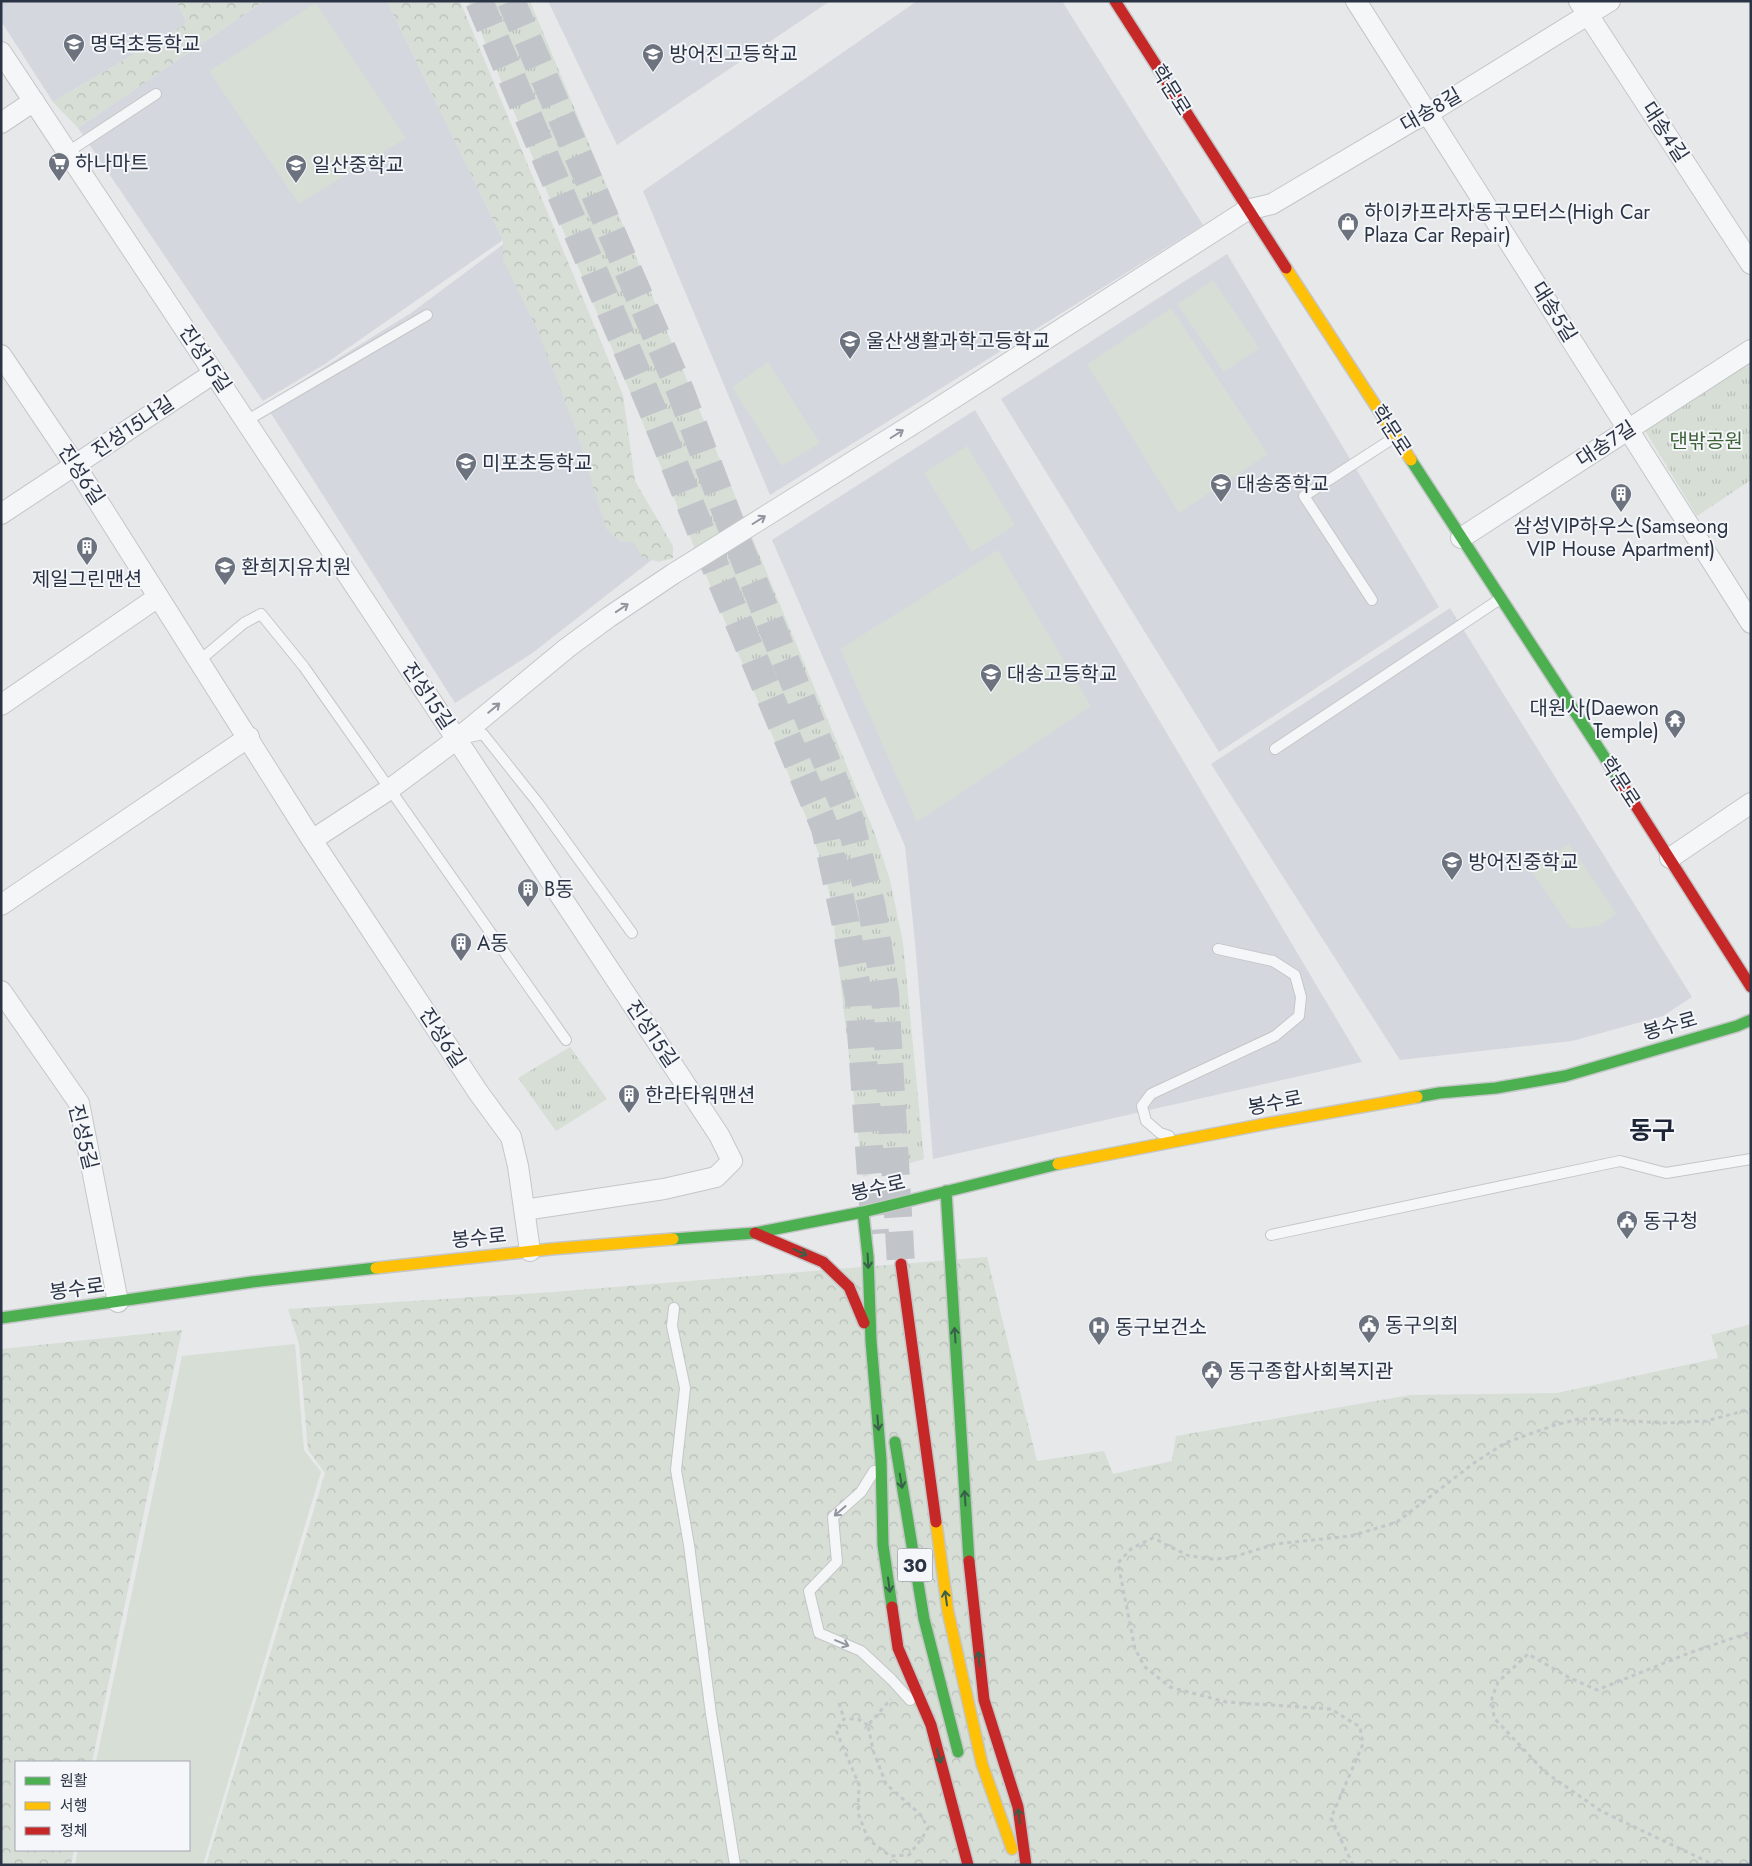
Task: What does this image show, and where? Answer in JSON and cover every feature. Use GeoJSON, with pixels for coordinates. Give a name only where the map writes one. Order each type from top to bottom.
{"type":"FeatureCollection","features":[{"type":"Feature","properties":{"kind":"main road","name":"학문로"},"geometry":{"type":"LineString","coordinates":[[1114,1],[1246,210],[1670,858],[1751,986]]}},
{"type":"Feature","properties":{"kind":"main road","name":"봉수로"},"geometry":{"type":"LineString","coordinates":[[1,1318],[252,1282],[530,1251],[756,1233],[863,1212],[1040,1168],[1181,1140],[1390,1101],[1440,1093],[1496,1088],[1565,1076],[1737,1026],[1751,1020]]}},
{"type":"Feature","properties":{"kind":"main road"},"geometry":{"type":"LineString","coordinates":[[946,1191],[971,1587],[984,1700],[1018,1807],[1026,1865]]}},
{"type":"Feature","properties":{"kind":"main road"},"geometry":{"type":"LineString","coordinates":[[863,1212],[868,1257],[871,1341],[881,1460],[883,1545],[898,1648],[931,1725],[968,1865]]}},
{"type":"Feature","properties":{"kind":"main road"},"geometry":{"type":"LineString","coordinates":[[756,1233],[823,1262],[849,1287],[871,1341]]}},
{"type":"Feature","properties":{"kind":"main road"},"geometry":{"type":"LineString","coordinates":[[877,1259],[881,1298]]}},
{"type":"Feature","properties":{"kind":"main road","name":"30"},"geometry":{"type":"LineString","coordinates":[[901,1264],[948,1612],[982,1764],[1017,1865]]}},
{"type":"Feature","properties":{"kind":"main road","name":"30"},"geometry":{"type":"LineString","coordinates":[[894,1427],[897,1456],[924,1619],[960,1761]]}},
{"type":"Feature","properties":{"kind":"street","name":"대송5길"},"geometry":{"type":"LineString","coordinates":[[1356,1],[1429,113],[1751,623]]}},
{"type":"Feature","properties":{"kind":"street","name":"대송8길"},"geometry":{"type":"LineString","coordinates":[[457,739],[574,643],[673,574],[921,419],[1246,210],[1272,204],[1412,121],[1429,113],[1583,8],[1610,1]]}},
{"type":"Feature","properties":{"kind":"street","name":"대송4길"},"geometry":{"type":"LineString","coordinates":[[1583,8],[1751,264]]}},
{"type":"Feature","properties":{"kind":"street","name":"진성15길"},"geometry":{"type":"LineString","coordinates":[[1,52],[719,1135],[732,1161],[716,1177],[664,1189],[524,1210]]}},
{"type":"Feature","properties":{"kind":"street"},"geometry":{"type":"LineString","coordinates":[[1,122],[34,101]]}},
{"type":"Feature","properties":{"kind":"street","name":"대송7길"},"geometry":{"type":"LineString","coordinates":[[1461,538],[1751,350]]}},
{"type":"Feature","properties":{"kind":"street","name":"진성6길"},"geometry":{"type":"LineString","coordinates":[[1,355],[75,465],[249,737],[312,840],[478,1092],[511,1137],[518,1166],[530,1251]]}},
{"type":"Feature","properties":{"kind":"street","name":"진성15나길"},"geometry":{"type":"LineString","coordinates":[[1,514],[214,373]]}},
{"type":"Feature","properties":{"kind":"street"},"geometry":{"type":"LineString","coordinates":[[1,705],[158,597]]}},
{"type":"Feature","properties":{"kind":"street"},"geometry":{"type":"LineString","coordinates":[[1,905],[249,737]]}},
{"type":"Feature","properties":{"kind":"street"},"geometry":{"type":"LineString","coordinates":[[312,840],[390,789],[457,739]]}},
{"type":"Feature","properties":{"kind":"street"},"geometry":{"type":"LineString","coordinates":[[1670,858],[1751,803]]}},
{"type":"Feature","properties":{"kind":"street","name":"진성5길"},"geometry":{"type":"LineString","coordinates":[[1,991],[79,1103],[118,1302]]}},
{"type":"Feature","properties":{"kind":"lane"},"geometry":{"type":"LineString","coordinates":[[68,152],[156,94]]}},
{"type":"Feature","properties":{"kind":"lane"},"geometry":{"type":"LineString","coordinates":[[246,421],[427,315]]}},
{"type":"Feature","properties":{"kind":"lane"},"geometry":{"type":"LineString","coordinates":[[1372,600],[1304,496],[1395,436]]}},
{"type":"Feature","properties":{"kind":"lane"},"geometry":{"type":"LineString","coordinates":[[1274,749],[1500,599]]}},
{"type":"Feature","properties":{"kind":"lane"},"geometry":{"type":"LineString","coordinates":[[199,661],[244,623],[261,614],[304,667],[566,1040]]}},
{"type":"Feature","properties":{"kind":"lane"},"geometry":{"type":"LineString","coordinates":[[457,739],[483,734],[538,802],[632,933]]}},
{"type":"Feature","properties":{"kind":"lane"},"geometry":{"type":"LineString","coordinates":[[1181,1140],[1160,1133],[1146,1121],[1142,1106],[1151,1094],[1275,1036],[1299,1016],[1301,997],[1295,975],[1273,962],[1218,949]]}},
{"type":"Feature","properties":{"kind":"lane"},"geometry":{"type":"LineString","coordinates":[[1271,1235],[1620,1160],[1666,1173],[1751,1159]]}},
{"type":"Feature","properties":{"kind":"lane"},"geometry":{"type":"LineString","coordinates":[[674,1308],[672,1326],[685,1388],[676,1470],[689,1545],[711,1714],[735,1865]]}},
{"type":"Feature","properties":{"kind":"lane"},"geometry":{"type":"LineString","coordinates":[[881,1460],[861,1492],[833,1517],[837,1562],[809,1591],[819,1633],[861,1651],[900,1689],[931,1725]]}},
{"type":"Feature","properties":{"kind":"path"},"geometry":{"type":"LineString","coordinates":[[1353,1865],[1332,1818],[1363,1744],[1360,1727],[1331,1710],[1226,1702],[1170,1687],[1145,1667],[1135,1649],[1118,1563],[1132,1548],[1152,1538],[1189,1556],[1212,1559],[1230,1558],[1275,1544],[1350,1536],[1397,1522],[1474,1463],[1505,1443],[1579,1419],[1598,1418],[1663,1423],[1706,1420],[1751,1409]]}},
{"type":"Feature","properties":{"kind":"path"},"geometry":{"type":"LineString","coordinates":[[1725,1865],[1710,1862],[1601,1811],[1545,1772],[1494,1718],[1492,1698],[1498,1682],[1528,1654],[1570,1678],[1597,1690],[1689,1653],[1751,1632]]}},
{"type":"Feature","properties":{"kind":"path"},"geometry":{"type":"LineString","coordinates":[[868,1725],[900,1689]]}},
{"type":"Feature","properties":{"kind":"path"},"geometry":{"type":"LineString","coordinates":[[839,1703],[844,1719]]}},
{"type":"Feature","properties":{"kind":"path"},"geometry":{"type":"LineString","coordinates":[[844,1719],[858,1719],[868,1725],[873,1750],[886,1784],[920,1814],[928,1828],[909,1856],[890,1856],[868,1839],[858,1813],[859,1785],[836,1730],[844,1719]]}},
{"type":"Feature","properties":{"kind":"shaded area","name":"명덕초등학교"},"geometry":{"type":"Polygon","coordinates":[[[1,1],[176,1],[187,23],[53,102],[1,21],[1,1]]]}},
{"type":"Feature","properties":{"kind":"shaded area","name":"일산중학교"},"geometry":{"type":"Polygon","coordinates":[[[264,1],[387,1],[503,240],[325,364],[263,401],[78,128],[264,1]]]}},
{"type":"Feature","properties":{"kind":"shaded area","name":"방어진고등학교"},"geometry":{"type":"Polygon","coordinates":[[[548,1],[830,1],[617,145],[548,1]]]}},
{"type":"Feature","properties":{"kind":"shaded area","name":"울산생활과학고등학교"},"geometry":{"type":"Polygon","coordinates":[[[917,1],[1062,1],[1203,225],[770,495],[643,191],[917,1]]]}},
{"type":"Feature","properties":{"kind":"shaded area","name":"미포초등학교"},"geometry":{"type":"Polygon","coordinates":[[[505,243],[653,559],[531,654],[455,703],[265,404],[411,313],[505,243]]]}},
{"type":"Feature","properties":{"kind":"shaded area","name":"대송중학교"},"geometry":{"type":"Polygon","coordinates":[[[1227,254],[1439,607],[1219,752],[1001,399],[1227,254]]]}},
{"type":"Feature","properties":{"kind":"shaded area","name":"대송고등학교"},"geometry":{"type":"Polygon","coordinates":[[[975,410],[1362,1062],[933,1159],[905,846],[772,540],[975,410]]]}},
{"type":"Feature","properties":{"kind":"shaded area","name":"방어진중학교"},"geometry":{"type":"Polygon","coordinates":[[[1450,608],[1692,997],[1663,1016],[1572,1041],[1400,1060],[1211,764],[1450,608]]]}},
{"type":"Feature","properties":{"kind":"green space"},"geometry":{"type":"Polygon","coordinates":[[[176,1],[264,1],[78,128],[53,102],[187,23],[176,1]]]}},
{"type":"Feature","properties":{"kind":"green space"},"geometry":{"type":"Polygon","coordinates":[[[387,1],[460,1],[623,395],[635,481],[673,546],[673,558],[659,562],[642,557],[633,542],[621,542],[606,529],[576,430],[537,329],[503,260],[503,240],[387,1]]]}},
{"type":"Feature","properties":{"kind":"green space"},"geometry":{"type":"Polygon","coordinates":[[[468,1],[530,1],[875,834],[890,880],[903,943],[924,1159],[863,1177],[832,908],[826,877],[809,824],[468,1]]]}},
{"type":"Feature","properties":{"kind":"green space"},"geometry":{"type":"Polygon","coordinates":[[[316,3],[406,138],[299,204],[209,71],[316,3]]]}},
{"type":"Feature","properties":{"kind":"green space"},"geometry":{"type":"Polygon","coordinates":[[[1213,280],[1259,348],[1224,372],[1177,304],[1213,280]]]}},
{"type":"Feature","properties":{"kind":"green space"},"geometry":{"type":"Polygon","coordinates":[[[1171,308],[1268,454],[1179,513],[1087,364],[1171,308]]]}},
{"type":"Feature","properties":{"kind":"green space","name":"댄밖공원"},"geometry":{"type":"Polygon","coordinates":[[[1751,355],[1751,480],[1697,516],[1644,429],[1751,355]]]}},
{"type":"Feature","properties":{"kind":"green space"},"geometry":{"type":"Polygon","coordinates":[[[768,362],[820,443],[782,466],[732,387],[768,362]]]}},
{"type":"Feature","properties":{"kind":"green space"},"geometry":{"type":"Polygon","coordinates":[[[967,446],[1015,525],[972,552],[924,473],[967,446]]]}},
{"type":"Feature","properties":{"kind":"green space"},"geometry":{"type":"Polygon","coordinates":[[[998,550],[1091,706],[917,822],[840,649],[998,550]]]}},
{"type":"Feature","properties":{"kind":"green space"},"geometry":{"type":"Polygon","coordinates":[[[1569,844],[1617,914],[1599,926],[1571,929],[1531,870],[1569,844]]]}},
{"type":"Feature","properties":{"kind":"green space"},"geometry":{"type":"Polygon","coordinates":[[[570,1047],[607,1099],[556,1131],[518,1078],[570,1047]]]}},
{"type":"Feature","properties":{"kind":"green space"},"geometry":{"type":"Polygon","coordinates":[[[987,1257],[1037,1461],[1104,1451],[1113,1474],[1172,1461],[1176,1436],[1410,1395],[1557,1393],[1718,1358],[1711,1335],[1751,1324],[1751,1865],[206,1865],[325,1473],[308,1450],[299,1344],[288,1309],[553,1292],[987,1257]]]}},
{"type":"Feature","properties":{"kind":"green space"},"geometry":{"type":"Polygon","coordinates":[[[182,1330],[92,1761],[15,1761],[15,1851],[74,1851],[71,1865],[1,1865],[1,1349],[182,1330]]]}},
{"type":"Feature","properties":{"kind":"green space"},"geometry":{"type":"Polygon","coordinates":[[[295,1344],[304,1450],[321,1472],[203,1865],[75,1865],[78,1851],[190,1851],[190,1761],[96,1761],[182,1356],[295,1344]]]}},
{"type":"Feature","properties":{"kind":"tunnel"},"geometry":{"type":"LineString","coordinates":[[479,1],[653,411],[708,549],[825,828],[845,921],[859,1000],[875,1234]]}},
{"type":"Feature","properties":{"kind":"tunnel"},"geometry":{"type":"LineString","coordinates":[[511,1],[680,390],[734,533],[850,820],[872,908],[885,993],[901,1264]]}},
{"type":"Feature","properties":{"kind":"traffic: fast"},"geometry":{"type":"LineString","coordinates":[[1411,460],[1620,781]]}},
{"type":"Feature","properties":{"kind":"traffic: fast"},"geometry":{"type":"LineString","coordinates":[[1417,1097],[1496,1088],[1565,1076],[1737,1026],[1751,1020]]}},
{"type":"Feature","properties":{"kind":"traffic: fast"},"geometry":{"type":"LineString","coordinates":[[673,1239],[755,1233],[863,1212],[1058,1164]]}},
{"type":"Feature","properties":{"kind":"traffic: fast"},"geometry":{"type":"LineString","coordinates":[[946,1191],[969,1561]]}},
{"type":"Feature","properties":{"kind":"traffic: fast"},"geometry":{"type":"LineString","coordinates":[[863,1212],[868,1257],[871,1341],[881,1460],[883,1545],[892,1607]]}},
{"type":"Feature","properties":{"kind":"traffic: fast"},"geometry":{"type":"LineString","coordinates":[[1,1318],[252,1282],[376,1268]]}},
{"type":"Feature","properties":{"kind":"traffic: fast"},"geometry":{"type":"LineString","coordinates":[[895,1442],[924,1619],[958,1752]]}},
{"type":"Feature","properties":{"kind":"traffic: slow"},"geometry":{"type":"LineString","coordinates":[[1286,268],[1411,460]]}},
{"type":"Feature","properties":{"kind":"traffic: slow"},"geometry":{"type":"LineString","coordinates":[[1058,1164],[1417,1097]]}},
{"type":"Feature","properties":{"kind":"traffic: slow"},"geometry":{"type":"LineString","coordinates":[[376,1268],[551,1249],[673,1239]]}},
{"type":"Feature","properties":{"kind":"traffic: slow"},"geometry":{"type":"LineString","coordinates":[[936,1522],[948,1612],[982,1764],[1012,1849]]}},
{"type":"Feature","properties":{"kind":"traffic: jam"},"geometry":{"type":"LineString","coordinates":[[1115,1],[1286,268]]}},
{"type":"Feature","properties":{"kind":"traffic: jam"},"geometry":{"type":"LineString","coordinates":[[1620,781],[1751,987]]}},
{"type":"Feature","properties":{"kind":"traffic: jam"},"geometry":{"type":"LineString","coordinates":[[755,1233],[823,1262],[849,1287],[864,1323]]}},
{"type":"Feature","properties":{"kind":"traffic: jam"},"geometry":{"type":"LineString","coordinates":[[901,1264],[936,1522]]}},
{"type":"Feature","properties":{"kind":"traffic: jam"},"geometry":{"type":"LineString","coordinates":[[969,1561],[984,1700],[1018,1807],[1026,1865]]}},
{"type":"Feature","properties":{"kind":"traffic: jam"},"geometry":{"type":"LineString","coordinates":[[892,1607],[898,1648],[931,1725],[968,1865]]}},
{"type":"Feature","properties":{"kind":"place","name":"명덕초등학교"},"geometry":{"type":"Point","coordinates":[74,63]}},
{"type":"Feature","properties":{"kind":"place","name":"방어진고등학교"},"geometry":{"type":"Point","coordinates":[653,73]}},
{"type":"Feature","properties":{"kind":"place","name":"하나마트"},"geometry":{"type":"Point","coordinates":[59,182]}},
{"type":"Feature","properties":{"kind":"place","name":"일산중학교"},"geometry":{"type":"Point","coordinates":[296,184]}},
{"type":"Feature","properties":{"kind":"place","name":"하이카프라자동구모터스(High Car Plaza Car Repair)"},"geometry":{"type":"Point","coordinates":[1348,242]}},
{"type":"Feature","properties":{"kind":"place","name":"울산생활과학고등학교"},"geometry":{"type":"Point","coordinates":[850,360]}},
{"type":"Feature","properties":{"kind":"place","name":"미포초등학교"},"geometry":{"type":"Point","coordinates":[466,482]}},
{"type":"Feature","properties":{"kind":"place","name":"대송중학교"},"geometry":{"type":"Point","coordinates":[1221,503]}},
{"type":"Feature","properties":{"kind":"place","name":"삼성VIP하우스(Samseong VIP House Apartment)"},"geometry":{"type":"Point","coordinates":[1621,513]}},
{"type":"Feature","properties":{"kind":"place","name":"제일그린맨션"},"geometry":{"type":"Point","coordinates":[87,566]}},
{"type":"Feature","properties":{"kind":"place","name":"환희지유치원"},"geometry":{"type":"Point","coordinates":[225,586]}},
{"type":"Feature","properties":{"kind":"place","name":"대송고등학교"},"geometry":{"type":"Point","coordinates":[991,693]}},
{"type":"Feature","properties":{"kind":"place","name":"대원사(Daewon Temple)"},"geometry":{"type":"Point","coordinates":[1675,739]}},
{"type":"Feature","properties":{"kind":"place","name":"방어진중학교"},"geometry":{"type":"Point","coordinates":[1452,881]}},
{"type":"Feature","properties":{"kind":"place","name":"B동"},"geometry":{"type":"Point","coordinates":[528,908]}},
{"type":"Feature","properties":{"kind":"place","name":"A동"},"geometry":{"type":"Point","coordinates":[461,962]}},
{"type":"Feature","properties":{"kind":"place","name":"한라타워맨션"},"geometry":{"type":"Point","coordinates":[629,1114]}},
{"type":"Feature","properties":{"kind":"place","name":"동구청"},"geometry":{"type":"Point","coordinates":[1627,1240]}},
{"type":"Feature","properties":{"kind":"place","name":"동구의회"},"geometry":{"type":"Point","coordinates":[1369,1344]}},
{"type":"Feature","properties":{"kind":"place","name":"동구보건소"},"geometry":{"type":"Point","coordinates":[1099,1346]}},
{"type":"Feature","properties":{"kind":"place","name":"동구종합사회복지관"},"geometry":{"type":"Point","coordinates":[1212,1390]}},
{"type":"Feature","properties":{"kind":"district","name":"동구"},"geometry":{"type":"Point","coordinates":[1652,1130]}}]}
